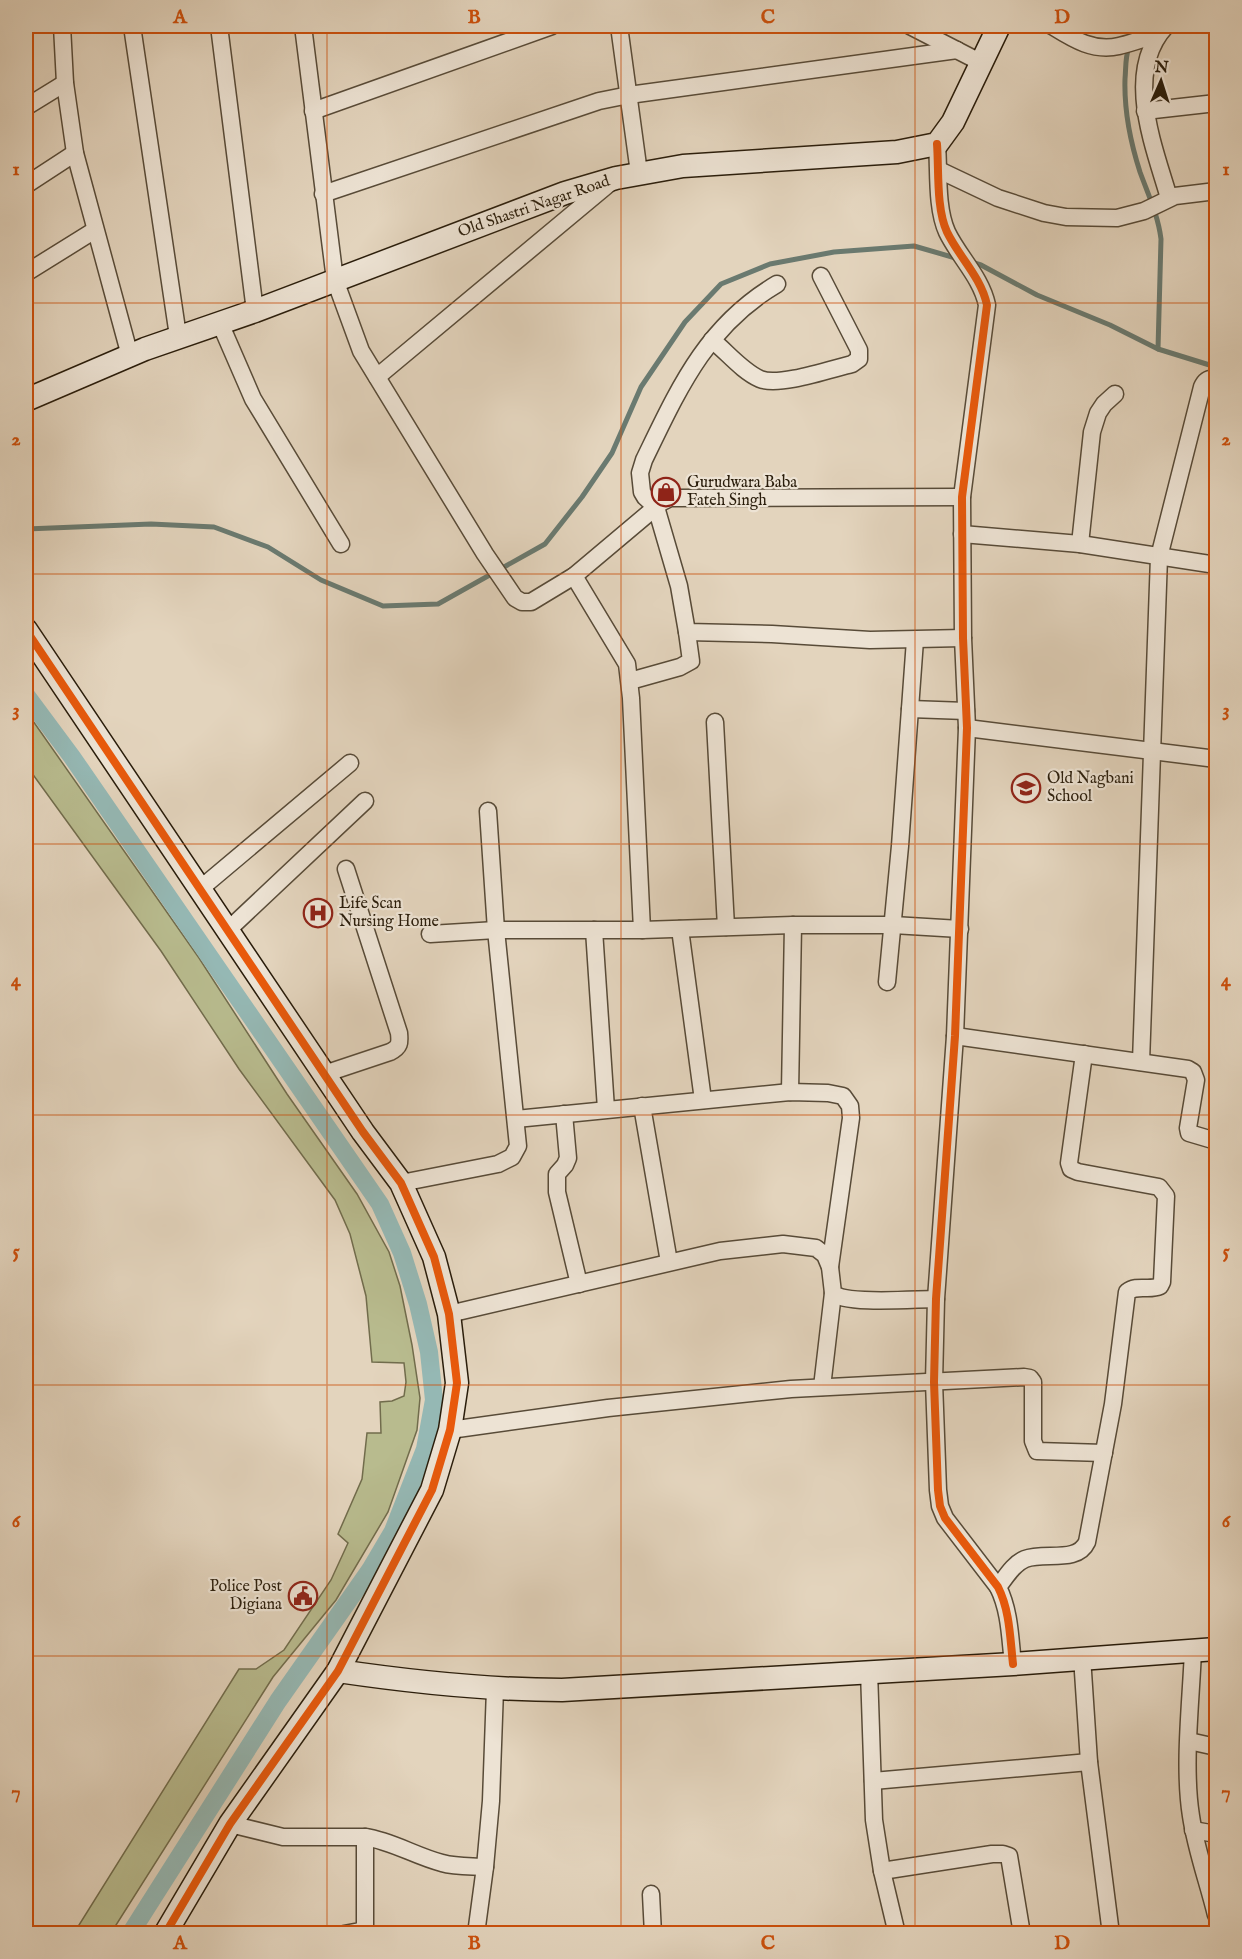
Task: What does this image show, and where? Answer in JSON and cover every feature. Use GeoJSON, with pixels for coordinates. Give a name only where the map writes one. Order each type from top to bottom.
{"type":"FeatureCollection","features":[{"type":"Feature","properties":{"kind":"street"},"geometry":{"type":"LineString","coordinates":[[62,26],[65,83],[75,153],[130,356]]}},
{"type":"Feature","properties":{"kind":"street"},"geometry":{"type":"LineString","coordinates":[[132,26],[178,336]]}},
{"type":"Feature","properties":{"kind":"street"},"geometry":{"type":"LineString","coordinates":[[219,26],[255,311]]}},
{"type":"Feature","properties":{"kind":"street"},"geometry":{"type":"LineString","coordinates":[[303,26],[335,280],[361,351],[510,593],[522,602],[531,602],[574,576],[656,507],[670,498],[962,496]]}},
{"type":"Feature","properties":{"kind":"street"},"geometry":{"type":"LineString","coordinates":[[314,111],[552,26]]}},
{"type":"Feature","properties":{"kind":"street"},"geometry":{"type":"LineString","coordinates":[[619,26],[639,173]]}},
{"type":"Feature","properties":{"kind":"street"},"geometry":{"type":"LineString","coordinates":[[910,26],[980,62]]}},
{"type":"Feature","properties":{"kind":"street"},"geometry":{"type":"LineString","coordinates":[[999,26],[953,122],[937,144],[940,197],[946,231],[984,289],[987,305],[962,496],[966,719],[960,929],[955,1036],[936,1299],[934,1383],[939,1506],[952,1529],[998,1587],[1008,1612],[1013,1664]]}},
{"type":"Feature","properties":{"kind":"street"},"geometry":{"type":"LineString","coordinates":[[1052,26],[1088,45],[1102,48],[1118,46],[1156,33]]}},
{"type":"Feature","properties":{"kind":"street"},"geometry":{"type":"LineString","coordinates":[[1156,33],[1144,84],[1145,111],[1165,201]]}},
{"type":"Feature","properties":{"kind":"street"},"geometry":{"type":"LineString","coordinates":[[323,194],[599,101],[628,95],[957,50]]}},
{"type":"Feature","properties":{"kind":"street"},"geometry":{"type":"LineString","coordinates":[[26,107],[65,83]]}},
{"type":"Feature","properties":{"kind":"street"},"geometry":{"type":"LineString","coordinates":[[1145,111],[1216,103]]}},
{"type":"Feature","properties":{"kind":"street","name":"Old Shastri Nagar Road"},"geometry":{"type":"LineString","coordinates":[[26,400],[178,336],[255,311],[565,193],[616,178],[683,166],[897,152],[937,144]]}},
{"type":"Feature","properties":{"kind":"street"},"geometry":{"type":"LineString","coordinates":[[26,185],[75,153]]}},
{"type":"Feature","properties":{"kind":"street"},"geometry":{"type":"LineString","coordinates":[[939,170],[998,198],[1044,213],[1066,217],[1117,218],[1144,211],[1180,195],[1216,191]]}},
{"type":"Feature","properties":{"kind":"street"},"geometry":{"type":"LineString","coordinates":[[377,378],[616,178]]}},
{"type":"Feature","properties":{"kind":"street"},"geometry":{"type":"LineString","coordinates":[[26,273],[95,230]]}},
{"type":"Feature","properties":{"kind":"street"},"geometry":{"type":"LineString","coordinates":[[712,340],[749,372],[768,381],[788,380],[852,364],[859,359],[859,350],[821,276]]}},
{"type":"Feature","properties":{"kind":"street"},"geometry":{"type":"LineString","coordinates":[[630,681],[680,667],[691,661],[679,586],[656,507],[642,492],[640,473],[644,460],[679,387],[712,340],[755,297],[777,284]]}},
{"type":"Feature","properties":{"kind":"street"},"geometry":{"type":"LineString","coordinates":[[220,323],[253,399],[341,544]]}},
{"type":"Feature","properties":{"kind":"street"},"geometry":{"type":"LineString","coordinates":[[1141,1062],[1159,557],[1202,387],[1208,379],[1216,379]]}},
{"type":"Feature","properties":{"kind":"street"},"geometry":{"type":"LineString","coordinates":[[1080,544],[1092,432],[1098,413],[1115,394]]}},
{"type":"Feature","properties":{"kind":"street"},"geometry":{"type":"LineString","coordinates":[[962,534],[1080,544],[1216,565]]}},
{"type":"Feature","properties":{"kind":"street"},"geometry":{"type":"LineString","coordinates":[[574,576],[627,664],[630,681],[642,930]]}},
{"type":"Feature","properties":{"kind":"street"},"geometry":{"type":"LineString","coordinates":[[26,630],[363,1132],[401,1183],[434,1257],[449,1314],[457,1383],[450,1430],[432,1490],[338,1671],[230,1824],[165,1934]]}},
{"type":"Feature","properties":{"kind":"street"},"geometry":{"type":"LineString","coordinates":[[687,632],[870,640],[963,638]]}},
{"type":"Feature","properties":{"kind":"street"},"geometry":{"type":"LineString","coordinates":[[887,982],[915,640]]}},
{"type":"Feature","properties":{"kind":"street"},"geometry":{"type":"LineString","coordinates":[[910,710],[1153,751],[1216,759]]}},
{"type":"Feature","properties":{"kind":"street"},"geometry":{"type":"LineString","coordinates":[[715,722],[726,927]]}},
{"type":"Feature","properties":{"kind":"street"},"geometry":{"type":"LineString","coordinates":[[200,889],[350,764]]}},
{"type":"Feature","properties":{"kind":"street"},"geometry":{"type":"LineString","coordinates":[[228,930],[365,801]]}},
{"type":"Feature","properties":{"kind":"street"},"geometry":{"type":"LineString","coordinates":[[401,1183],[498,1164],[512,1157],[518,1146],[496,930],[488,811]]}},
{"type":"Feature","properties":{"kind":"street"},"geometry":{"type":"LineString","coordinates":[[324,1074],[390,1052],[397,1049],[400,1043],[399,1033],[346,869]]}},
{"type":"Feature","properties":{"kind":"street"},"geometry":{"type":"LineString","coordinates":[[430,934],[496,930],[642,930],[793,925],[893,925],[960,929]]}},
{"type":"Feature","properties":{"kind":"street"},"geometry":{"type":"LineString","coordinates":[[790,1092],[793,925]]}},
{"type":"Feature","properties":{"kind":"street"},"geometry":{"type":"LineString","coordinates":[[680,929],[702,1100]]}},
{"type":"Feature","properties":{"kind":"street"},"geometry":{"type":"LineString","coordinates":[[594,930],[606,1109]]}},
{"type":"Feature","properties":{"kind":"street"},"geometry":{"type":"LineString","coordinates":[[955,1036],[1181,1066],[1193,1072],[1195,1090],[1188,1128],[1190,1133],[1216,1141]]}},
{"type":"Feature","properties":{"kind":"street"},"geometry":{"type":"LineString","coordinates":[[998,1587],[1015,1566],[1028,1557],[1078,1553],[1088,1542],[1113,1404],[1127,1292],[1138,1287],[1155,1288],[1162,1282],[1166,1196],[1159,1187],[1071,1169],[1070,1156],[1084,1054]]}},
{"type":"Feature","properties":{"kind":"street"},"geometry":{"type":"LineString","coordinates":[[516,1119],[790,1092],[828,1093],[843,1096],[850,1106],[851,1118],[830,1267],[833,1293],[822,1387]]}},
{"type":"Feature","properties":{"kind":"street"},"geometry":{"type":"LineString","coordinates":[[642,1106],[669,1262]]}},
{"type":"Feature","properties":{"kind":"street"},"geometry":{"type":"LineString","coordinates":[[564,1114],[568,1158],[565,1166],[557,1174],[557,1192],[579,1284]]}},
{"type":"Feature","properties":{"kind":"street"},"geometry":{"type":"LineString","coordinates":[[449,1314],[720,1251],[783,1244],[816,1248],[825,1255],[830,1267]]}},
{"type":"Feature","properties":{"kind":"street"},"geometry":{"type":"LineString","coordinates":[[833,1293],[838,1298],[856,1300],[936,1299]]}},
{"type":"Feature","properties":{"kind":"street"},"geometry":{"type":"LineString","coordinates":[[450,1430],[608,1408],[791,1389],[1030,1378],[1034,1389],[1033,1441],[1036,1451],[1104,1453]]}},
{"type":"Feature","properties":{"kind":"street"},"geometry":{"type":"LineString","coordinates":[[338,1671],[427,1684],[495,1689],[562,1690],[1013,1664],[1216,1648]]}},
{"type":"Feature","properties":{"kind":"street"},"geometry":{"type":"LineString","coordinates":[[1193,1650],[1189,1800],[1193,1830],[1216,1915]]}},
{"type":"Feature","properties":{"kind":"street"},"geometry":{"type":"LineString","coordinates":[[1082,1658],[1089,1762],[1111,1934]]}},
{"type":"Feature","properties":{"kind":"street"},"geometry":{"type":"LineString","coordinates":[[868,1671],[874,1820],[882,1871],[897,1934]]}},
{"type":"Feature","properties":{"kind":"street"},"geometry":{"type":"LineString","coordinates":[[476,1934],[491,1802],[495,1689]]}},
{"type":"Feature","properties":{"kind":"street"},"geometry":{"type":"LineString","coordinates":[[1189,1741],[1216,1747]]}},
{"type":"Feature","properties":{"kind":"street"},"geometry":{"type":"LineString","coordinates":[[873,1781],[1089,1762]]}},
{"type":"Feature","properties":{"kind":"street"},"geometry":{"type":"LineString","coordinates":[[230,1824],[283,1837],[365,1837],[388,1842],[444,1863],[485,1867]]}},
{"type":"Feature","properties":{"kind":"street"},"geometry":{"type":"LineString","coordinates":[[1193,1830],[1216,1834]]}},
{"type":"Feature","properties":{"kind":"street"},"geometry":{"type":"LineString","coordinates":[[344,1934],[365,1928],[365,1837]]}},
{"type":"Feature","properties":{"kind":"street"},"geometry":{"type":"LineString","coordinates":[[882,1871],[992,1854],[1009,1856],[1022,1934]]}},
{"type":"Feature","properties":{"kind":"street"},"geometry":{"type":"LineString","coordinates":[[651,1894],[653,1934]]}},
{"type":"Feature","properties":{"kind":"green space"},"geometry":{"type":"Polygon","coordinates":[[[26,711],[199,958],[287,1094],[357,1194],[389,1252],[400,1286],[420,1398],[417,1430],[388,1512],[336,1600],[273,1677],[111,1933],[74,1933],[239,1669],[256,1669],[284,1650],[331,1580],[348,1543],[338,1534],[362,1479],[367,1433],[381,1433],[380,1402],[392,1401],[404,1396],[406,1382],[404,1363],[372,1362],[366,1296],[350,1234],[335,1200],[239,1069],[161,951],[26,765],[26,711]]]}},
{"type":"Feature","properties":{"kind":"waterway"},"geometry":{"type":"LineString","coordinates":[[1132,38],[1136,26]]}},
{"type":"Feature","properties":{"kind":"waterway"},"geometry":{"type":"LineString","coordinates":[[1129,47],[1125,79],[1128,126],[1136,160],[1155,213],[1161,239],[1158,349]]}},
{"type":"Feature","properties":{"kind":"waterway"},"geometry":{"type":"LineString","coordinates":[[26,529],[151,524],[214,527],[268,547],[321,580],[383,606],[438,604],[545,544],[582,497],[612,453],[641,387],[685,322],[721,284],[770,264],[834,252],[914,246],[959,259]]}},
{"type":"Feature","properties":{"kind":"waterway"},"geometry":{"type":"LineString","coordinates":[[971,262],[1037,295],[1110,325],[1158,349],[1216,367]]}},
{"type":"Feature","properties":{"kind":"waterway"},"geometry":{"type":"LineString","coordinates":[[26,695],[72,757],[380,1204],[402,1253],[418,1304],[429,1352],[434,1400],[425,1449],[393,1531],[370,1570],[278,1701],[130,1934]]}},
{"type":"Feature","properties":{"kind":"cycle path"},"geometry":{"type":"LineString","coordinates":[[937,144],[943,222],[952,241],[980,285],[987,305],[962,497],[963,638],[967,728],[955,1036],[936,1299],[934,1382],[938,1490],[940,1506],[945,1518],[998,1587],[1002,1596],[1009,1625],[1013,1664]]}},
{"type":"Feature","properties":{"kind":"cycle path"},"geometry":{"type":"LineString","coordinates":[[26,630],[363,1132],[401,1183],[434,1257],[449,1314],[457,1383],[450,1430],[432,1490],[338,1671],[230,1824],[165,1934]]}},
{"type":"Feature","properties":{"kind":"place","name":"Gurudwara Baba Fateh Singh"},"geometry":{"type":"Point","coordinates":[666,492]}},
{"type":"Feature","properties":{"kind":"place","name":"Old Nagbani School"},"geometry":{"type":"Point","coordinates":[1026,788]}},
{"type":"Feature","properties":{"kind":"place","name":"Life Scan Nursing Home"},"geometry":{"type":"Point","coordinates":[318,913]}},
{"type":"Feature","properties":{"kind":"place","name":"Police Post Digiana"},"geometry":{"type":"Point","coordinates":[303,1596]}}]}
